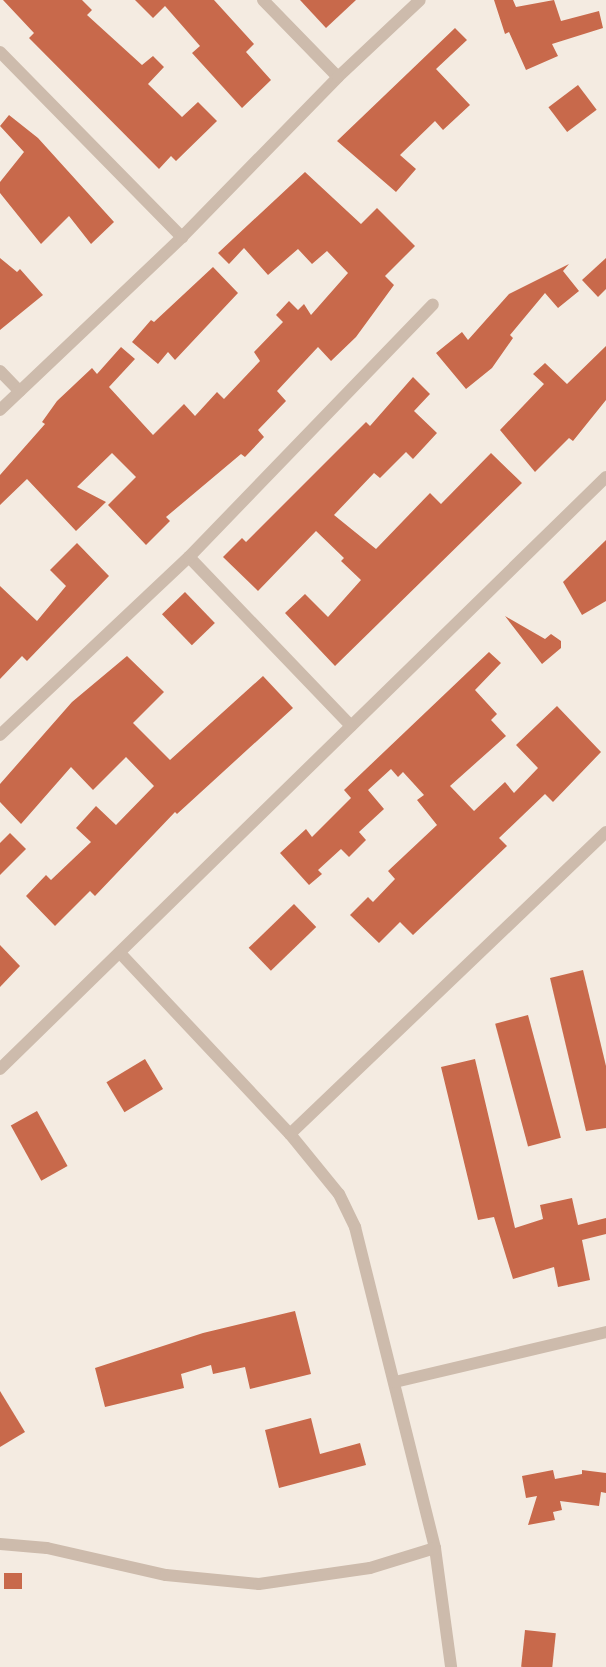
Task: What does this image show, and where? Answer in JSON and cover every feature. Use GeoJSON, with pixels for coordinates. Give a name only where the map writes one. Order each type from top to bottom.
{"type":"FeatureCollection","features":[{"type":"Feature","properties":{"kind":"street"},"geometry":{"type":"LineString","coordinates":[[263,0],[338,77]]}},
{"type":"Feature","properties":{"kind":"street"},"geometry":{"type":"LineString","coordinates":[[0,410],[182,237],[338,77],[420,0]]}},
{"type":"Feature","properties":{"kind":"street"},"geometry":{"type":"LineString","coordinates":[[0,52],[182,237]]}},
{"type":"Feature","properties":{"kind":"street"},"geometry":{"type":"LineString","coordinates":[[0,734],[189,557],[433,304]]}},
{"type":"Feature","properties":{"kind":"street"},"geometry":{"type":"LineString","coordinates":[[0,371],[20,391]]}},
{"type":"Feature","properties":{"kind":"street"},"geometry":{"type":"LineString","coordinates":[[0,1069],[606,477]]}},
{"type":"Feature","properties":{"kind":"street"},"geometry":{"type":"LineString","coordinates":[[189,557],[351,726]]}},
{"type":"Feature","properties":{"kind":"street"},"geometry":{"type":"LineString","coordinates":[[290,1134],[606,832]]}},
{"type":"Feature","properties":{"kind":"street"},"geometry":{"type":"LineString","coordinates":[[120,953],[290,1134],[339,1194],[355,1227],[396,1382],[436,1548],[451,1667]]}},
{"type":"Feature","properties":{"kind":"street"},"geometry":{"type":"LineString","coordinates":[[396,1382],[606,1332]]}},
{"type":"Feature","properties":{"kind":"street"},"geometry":{"type":"LineString","coordinates":[[0,1544],[47,1548],[166,1575],[259,1584],[370,1568],[436,1548]]}},
{"type":"Feature","properties":{"kind":"building"},"geometry":{"type":"Polygon","coordinates":[[[3,0],[82,0],[92,10],[87,15],[142,65],[153,56],[164,67],[148,84],[182,117],[198,102],[217,121],[176,161],[171,156],[159,169],[29,38],[34,33],[3,0]]]}},
{"type":"Feature","properties":{"kind":"building"},"geometry":{"type":"Polygon","coordinates":[[[135,0],[214,0],[254,44],[246,52],[271,80],[242,108],[192,53],[200,46],[165,6],[153,18],[135,0]]]}},
{"type":"Feature","properties":{"kind":"building"},"geometry":{"type":"Polygon","coordinates":[[[300,0],[356,0],[326,28],[300,0]]]}},
{"type":"Feature","properties":{"kind":"building"},"geometry":{"type":"Polygon","coordinates":[[[494,0],[513,0],[516,7],[554,0],[561,21],[599,11],[603,28],[552,44],[558,56],[526,70],[509,32],[505,34],[494,0]]]}},
{"type":"Feature","properties":{"kind":"building"},"geometry":{"type":"Polygon","coordinates":[[[455,28],[467,40],[436,69],[470,105],[443,130],[435,121],[400,155],[416,169],[396,192],[337,141],[455,28]]]}},
{"type":"Feature","properties":{"kind":"building"},"geometry":{"type":"Polygon","coordinates":[[[578,85],[597,110],[567,132],[548,107],[578,85]]]}},
{"type":"Feature","properties":{"kind":"building"},"geometry":{"type":"Polygon","coordinates":[[[9,115],[38,138],[114,222],[91,244],[69,216],[41,244],[0,193],[0,182],[24,152],[0,126],[9,115]]]}},
{"type":"Feature","properties":{"kind":"building"},"geometry":{"type":"Polygon","coordinates":[[[305,172],[361,224],[377,208],[415,246],[385,276],[394,285],[356,337],[331,361],[318,347],[277,391],[286,401],[258,430],[264,437],[245,457],[241,454],[166,517],[170,521],[146,545],[108,505],[136,477],[112,453],[77,487],[106,502],[76,531],[27,479],[0,505],[0,475],[45,424],[42,422],[57,401],[92,368],[97,374],[121,347],[135,359],[109,387],[153,435],[184,404],[195,416],[217,392],[224,399],[260,361],[254,352],[283,322],[276,315],[289,301],[298,310],[304,304],[311,315],[348,273],[327,251],[312,264],[298,249],[268,275],[244,248],[229,264],[218,253],[305,172]]]}},
{"type":"Feature","properties":{"kind":"building"},"geometry":{"type":"Polygon","coordinates":[[[0,258],[17,272],[20,269],[43,295],[0,330],[0,258]]]}},
{"type":"Feature","properties":{"kind":"building"},"geometry":{"type":"Polygon","coordinates":[[[606,258],[606,289],[598,297],[582,280],[606,258]]]}},
{"type":"Feature","properties":{"kind":"building"},"geometry":{"type":"Polygon","coordinates":[[[569,264],[563,271],[579,291],[558,308],[545,293],[510,335],[513,338],[492,368],[466,389],[436,353],[462,332],[468,340],[509,294],[569,264]]]}},
{"type":"Feature","properties":{"kind":"building"},"geometry":{"type":"Polygon","coordinates":[[[213,267],[238,293],[175,360],[168,352],[158,364],[132,342],[151,320],[154,322],[213,267]]]}},
{"type":"Feature","properties":{"kind":"building"},"geometry":{"type":"Polygon","coordinates":[[[606,346],[606,400],[573,441],[569,438],[535,472],[500,430],[544,384],[533,374],[545,363],[567,384],[606,346]]]}},
{"type":"Feature","properties":{"kind":"building"},"geometry":{"type":"Polygon","coordinates":[[[413,377],[430,394],[414,411],[437,433],[413,459],[406,452],[380,478],[374,473],[334,515],[376,549],[430,493],[441,504],[491,453],[522,483],[335,666],[285,613],[305,594],[328,617],[361,580],[341,561],[344,558],[316,531],[258,591],[223,557],[242,538],[246,542],[366,422],[370,426],[413,377]]]}},
{"type":"Feature","properties":{"kind":"building"},"geometry":{"type":"Polygon","coordinates":[[[606,540],[606,601],[582,615],[563,582],[606,540]]]}},
{"type":"Feature","properties":{"kind":"building"},"geometry":{"type":"Polygon","coordinates":[[[77,543],[109,576],[27,661],[22,656],[0,679],[0,586],[37,621],[66,586],[50,570],[77,543]]]}},
{"type":"Feature","properties":{"kind":"building"},"geometry":{"type":"Polygon","coordinates":[[[185,592],[215,623],[192,645],[162,614],[185,592]]]}},
{"type":"Feature","properties":{"kind":"building"},"geometry":{"type":"Polygon","coordinates":[[[505,616],[545,639],[551,634],[561,641],[561,648],[542,664],[505,616]]]}},
{"type":"Feature","properties":{"kind":"building"},"geometry":{"type":"Polygon","coordinates":[[[489,652],[501,663],[475,690],[497,714],[491,720],[506,736],[450,786],[474,811],[505,782],[514,793],[538,768],[516,745],[557,706],[601,752],[553,802],[545,794],[499,838],[507,846],[413,935],[400,922],[379,943],[350,915],[368,897],[373,902],[395,879],[388,871],[437,825],[417,800],[424,795],[403,772],[398,777],[391,769],[368,790],[384,809],[359,832],[366,840],[349,857],[341,849],[318,870],[322,874],[309,885],[280,853],[306,829],[312,837],[351,798],[344,790],[489,652]]]}},
{"type":"Feature","properties":{"kind":"building"},"geometry":{"type":"Polygon","coordinates":[[[127,656],[164,692],[133,723],[170,760],[263,676],[293,708],[177,814],[175,812],[95,896],[90,891],[55,926],[26,896],[46,875],[51,880],[91,842],[76,828],[96,806],[116,825],[154,786],[126,757],[93,790],[71,767],[21,824],[0,802],[0,784],[72,702],[127,656]]]}},
{"type":"Feature","properties":{"kind":"building"},"geometry":{"type":"Polygon","coordinates":[[[10,833],[26,849],[0,875],[0,843],[10,833]]]}},
{"type":"Feature","properties":{"kind":"building"},"geometry":{"type":"Polygon","coordinates":[[[294,904],[316,927],[271,971],[249,948],[294,904]]]}},
{"type":"Feature","properties":{"kind":"building"},"geometry":{"type":"Polygon","coordinates":[[[0,945],[20,966],[0,987],[0,945]]]}},
{"type":"Feature","properties":{"kind":"building"},"geometry":{"type":"Polygon","coordinates":[[[583,970],[606,1066],[606,1128],[586,1131],[550,978],[583,970]]]}},
{"type":"Feature","properties":{"kind":"building"},"geometry":{"type":"Polygon","coordinates":[[[528,1015],[561,1138],[528,1146],[495,1024],[528,1015]]]}},
{"type":"Feature","properties":{"kind":"building"},"geometry":{"type":"Polygon","coordinates":[[[145,1059],[163,1089],[124,1112],[106,1082],[145,1059]]]}},
{"type":"Feature","properties":{"kind":"building"},"geometry":{"type":"Polygon","coordinates":[[[475,1059],[515,1228],[543,1219],[540,1205],[572,1198],[578,1225],[606,1218],[606,1234],[582,1240],[590,1280],[558,1287],[554,1267],[513,1279],[494,1217],[478,1220],[441,1067],[475,1059]]]}},
{"type":"Feature","properties":{"kind":"building"},"geometry":{"type":"Polygon","coordinates":[[[37,1111],[68,1166],[41,1181],[11,1126],[37,1111]]]}},
{"type":"Feature","properties":{"kind":"building"},"geometry":{"type":"Polygon","coordinates":[[[295,1311],[311,1374],[250,1389],[245,1367],[213,1374],[211,1365],[181,1374],[184,1388],[105,1407],[95,1368],[203,1333],[295,1311]]]}},
{"type":"Feature","properties":{"kind":"building"},"geometry":{"type":"Polygon","coordinates":[[[0,1391],[25,1432],[0,1447],[0,1391]]]}},
{"type":"Feature","properties":{"kind":"building"},"geometry":{"type":"Polygon","coordinates":[[[311,1418],[320,1454],[360,1443],[366,1465],[279,1488],[265,1430],[311,1418]]]}},
{"type":"Feature","properties":{"kind":"building"},"geometry":{"type":"Polygon","coordinates":[[[553,1470],[555,1479],[582,1474],[582,1470],[606,1473],[606,1493],[601,1492],[599,1506],[560,1501],[562,1510],[553,1512],[555,1520],[528,1525],[537,1496],[526,1498],[522,1476],[553,1470]]]}},
{"type":"Feature","properties":{"kind":"building"},"geometry":{"type":"Polygon","coordinates":[[[4,1573],[22,1573],[22,1589],[4,1589],[4,1573]]]}},
{"type":"Feature","properties":{"kind":"building"},"geometry":{"type":"Polygon","coordinates":[[[525,1630],[556,1633],[552,1667],[521,1667],[525,1630]]]}}]}
